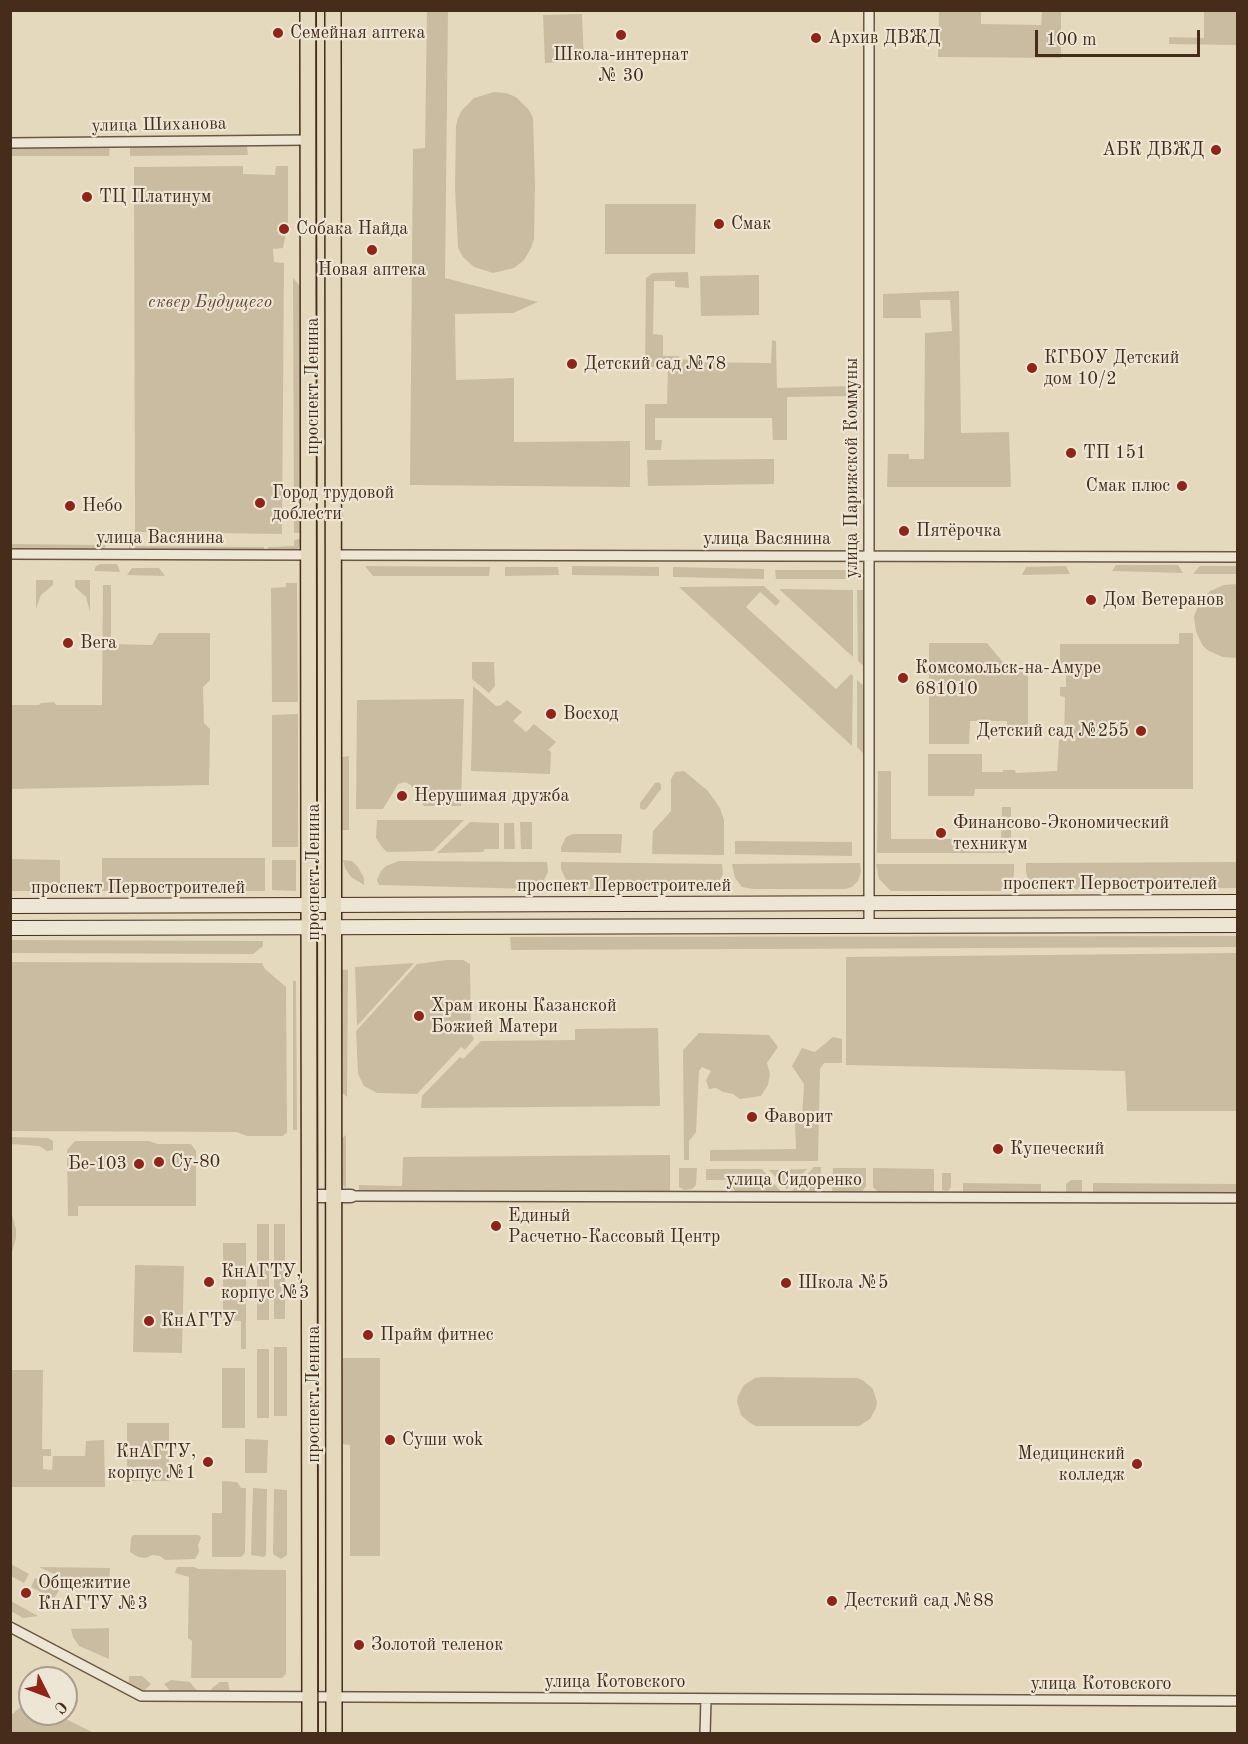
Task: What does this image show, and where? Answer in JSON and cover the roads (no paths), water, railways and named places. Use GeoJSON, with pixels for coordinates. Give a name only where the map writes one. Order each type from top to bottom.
{"type":"FeatureCollection","features":[{"type":"Feature","properties":{"kind":"highway","name":"проспект Ленина"},"geometry":{"type":"LineString","coordinates":[[308,10],[310,1734]]}},
{"type":"Feature","properties":{"kind":"highway","name":"проспект Ленина"},"geometry":{"type":"LineString","coordinates":[[333,10],[334,1734]]}},
{"type":"Feature","properties":{"kind":"highway"},"geometry":{"type":"LineString","coordinates":[[308,348],[332,348]]}},
{"type":"Feature","properties":{"kind":"highway"},"geometry":{"type":"LineString","coordinates":[[308,555],[332,555]]}},
{"type":"Feature","properties":{"kind":"main road","name":"проспект Первостроителей"},"geometry":{"type":"LineString","coordinates":[[10,906],[1238,902]]}},
{"type":"Feature","properties":{"kind":"main road"},"geometry":{"type":"LineString","coordinates":[[551,904],[551,926]]}},
{"type":"Feature","properties":{"kind":"main road"},"geometry":{"type":"LineString","coordinates":[[78,906],[78,928]]}},
{"type":"Feature","properties":{"kind":"main road"},"geometry":{"type":"LineString","coordinates":[[10,928],[1238,924]]}},
{"type":"Feature","properties":{"kind":"street","name":"улица Парижской Коммуны"},"geometry":{"type":"LineString","coordinates":[[869,10],[869,925]]}},
{"type":"Feature","properties":{"kind":"street","name":"улица Шиханова"},"geometry":{"type":"LineString","coordinates":[[10,143],[308,140]]}},
{"type":"Feature","properties":{"kind":"street","name":"улица Васянина"},"geometry":{"type":"LineString","coordinates":[[10,554],[308,555]]}},
{"type":"Feature","properties":{"kind":"street","name":"улица Васянина"},"geometry":{"type":"LineString","coordinates":[[332,555],[1238,557]]}},
{"type":"Feature","properties":{"kind":"street"},"geometry":{"type":"LineString","coordinates":[[309,1196],[351,1196]]}},
{"type":"Feature","properties":{"kind":"street","name":"улица Сидоренко"},"geometry":{"type":"LineString","coordinates":[[351,1196],[1238,1198]]}},
{"type":"Feature","properties":{"kind":"street","name":"улица Котовского"},"geometry":{"type":"LineString","coordinates":[[10,1627],[141,1696],[1238,1701]]}},
{"type":"Feature","properties":{"kind":"street"},"geometry":{"type":"LineString","coordinates":[[705,1734],[706,1699]]}},
{"type":"Feature","properties":{"kind":"tram line"},"geometry":{"type":"LineString","coordinates":[[316,10],[318,1734]]}},
{"type":"Feature","properties":{"kind":"place","name":"Семейная аптека"},"geometry":{"type":"Point","coordinates":[278,33]}},
{"type":"Feature","properties":{"kind":"place","name":"Школа-интернат № 30"},"geometry":{"type":"Point","coordinates":[621,35]}},
{"type":"Feature","properties":{"kind":"place","name":"Архив ДВЖД"},"geometry":{"type":"Point","coordinates":[816,38]}},
{"type":"Feature","properties":{"kind":"place","name":"АБК ДВЖД"},"geometry":{"type":"Point","coordinates":[1216,150]}},
{"type":"Feature","properties":{"kind":"place","name":"ТЦ Платинум"},"geometry":{"type":"Point","coordinates":[87,197]}},
{"type":"Feature","properties":{"kind":"place","name":"Смак"},"geometry":{"type":"Point","coordinates":[719,224]}},
{"type":"Feature","properties":{"kind":"place","name":"Собака Найда"},"geometry":{"type":"Point","coordinates":[284,229]}},
{"type":"Feature","properties":{"kind":"place","name":"Новая аптека"},"geometry":{"type":"Point","coordinates":[372,250]}},
{"type":"Feature","properties":{"kind":"place","name":"Детский сад №78"},"geometry":{"type":"Point","coordinates":[572,364]}},
{"type":"Feature","properties":{"kind":"place","name":"КГБОУ Детский дом 10/2"},"geometry":{"type":"Point","coordinates":[1032,368]}},
{"type":"Feature","properties":{"kind":"place","name":"ТП 151"},"geometry":{"type":"Point","coordinates":[1071,453]}},
{"type":"Feature","properties":{"kind":"place","name":"Смак плюс"},"geometry":{"type":"Point","coordinates":[1182,486]}},
{"type":"Feature","properties":{"kind":"place","name":"Город трудовой доблести"},"geometry":{"type":"Point","coordinates":[260,503]}},
{"type":"Feature","properties":{"kind":"place","name":"Небо"},"geometry":{"type":"Point","coordinates":[70,506]}},
{"type":"Feature","properties":{"kind":"place","name":"Пятёрочка"},"geometry":{"type":"Point","coordinates":[904,531]}},
{"type":"Feature","properties":{"kind":"place","name":"Дом Ветеранов"},"geometry":{"type":"Point","coordinates":[1091,600]}},
{"type":"Feature","properties":{"kind":"place","name":"Вега"},"geometry":{"type":"Point","coordinates":[68,643]}},
{"type":"Feature","properties":{"kind":"place","name":"Комсомольск-на-Амуре 681010"},"geometry":{"type":"Point","coordinates":[903,678]}},
{"type":"Feature","properties":{"kind":"place","name":"Восход"},"geometry":{"type":"Point","coordinates":[551,714]}},
{"type":"Feature","properties":{"kind":"place","name":"Детский сад №255"},"geometry":{"type":"Point","coordinates":[1141,731]}},
{"type":"Feature","properties":{"kind":"place","name":"Нерушимая дружба"},"geometry":{"type":"Point","coordinates":[402,796]}},
{"type":"Feature","properties":{"kind":"place","name":"Финансово-Экономический техникум"},"geometry":{"type":"Point","coordinates":[941,833]}},
{"type":"Feature","properties":{"kind":"place","name":"Храм иконы Казанской Божией Матери"},"geometry":{"type":"Point","coordinates":[419,1016]}},
{"type":"Feature","properties":{"kind":"place","name":"Фаворит"},"geometry":{"type":"Point","coordinates":[752,1117]}},
{"type":"Feature","properties":{"kind":"place","name":"Купеческий"},"geometry":{"type":"Point","coordinates":[998,1149]}},
{"type":"Feature","properties":{"kind":"place","name":"Су-80"},"geometry":{"type":"Point","coordinates":[159,1162]}},
{"type":"Feature","properties":{"kind":"place","name":"Бе-103"},"geometry":{"type":"Point","coordinates":[139,1164]}},
{"type":"Feature","properties":{"kind":"place","name":"Единый Расчетно-Кассовый Центр"},"geometry":{"type":"Point","coordinates":[496,1226]}},
{"type":"Feature","properties":{"kind":"place","name":"КнАГТУ, корпус №3"},"geometry":{"type":"Point","coordinates":[209,1282]}},
{"type":"Feature","properties":{"kind":"place","name":"Школа №5"},"geometry":{"type":"Point","coordinates":[786,1283]}},
{"type":"Feature","properties":{"kind":"place","name":"КнАГТУ"},"geometry":{"type":"Point","coordinates":[149,1321]}},
{"type":"Feature","properties":{"kind":"place","name":"Прайм фитнес"},"geometry":{"type":"Point","coordinates":[368,1335]}},
{"type":"Feature","properties":{"kind":"place","name":"Суши wok"},"geometry":{"type":"Point","coordinates":[390,1440]}},
{"type":"Feature","properties":{"kind":"place","name":"КнАГТУ, корпус №1"},"geometry":{"type":"Point","coordinates":[208,1462]}},
{"type":"Feature","properties":{"kind":"place","name":"Медицинский колледж"},"geometry":{"type":"Point","coordinates":[1137,1464]}},
{"type":"Feature","properties":{"kind":"place","name":"Общежитие КнАГТУ №3"},"geometry":{"type":"Point","coordinates":[26,1593]}},
{"type":"Feature","properties":{"kind":"place","name":"Дестский сад №88"},"geometry":{"type":"Point","coordinates":[832,1601]}},
{"type":"Feature","properties":{"kind":"place","name":"Золотой теленок"},"geometry":{"type":"Point","coordinates":[359,1645]}},
{"type":"Feature","properties":{"kind":"park label","name":"сквер Будущего"},"geometry":{"type":"Point","coordinates":[210,302]}}]}
